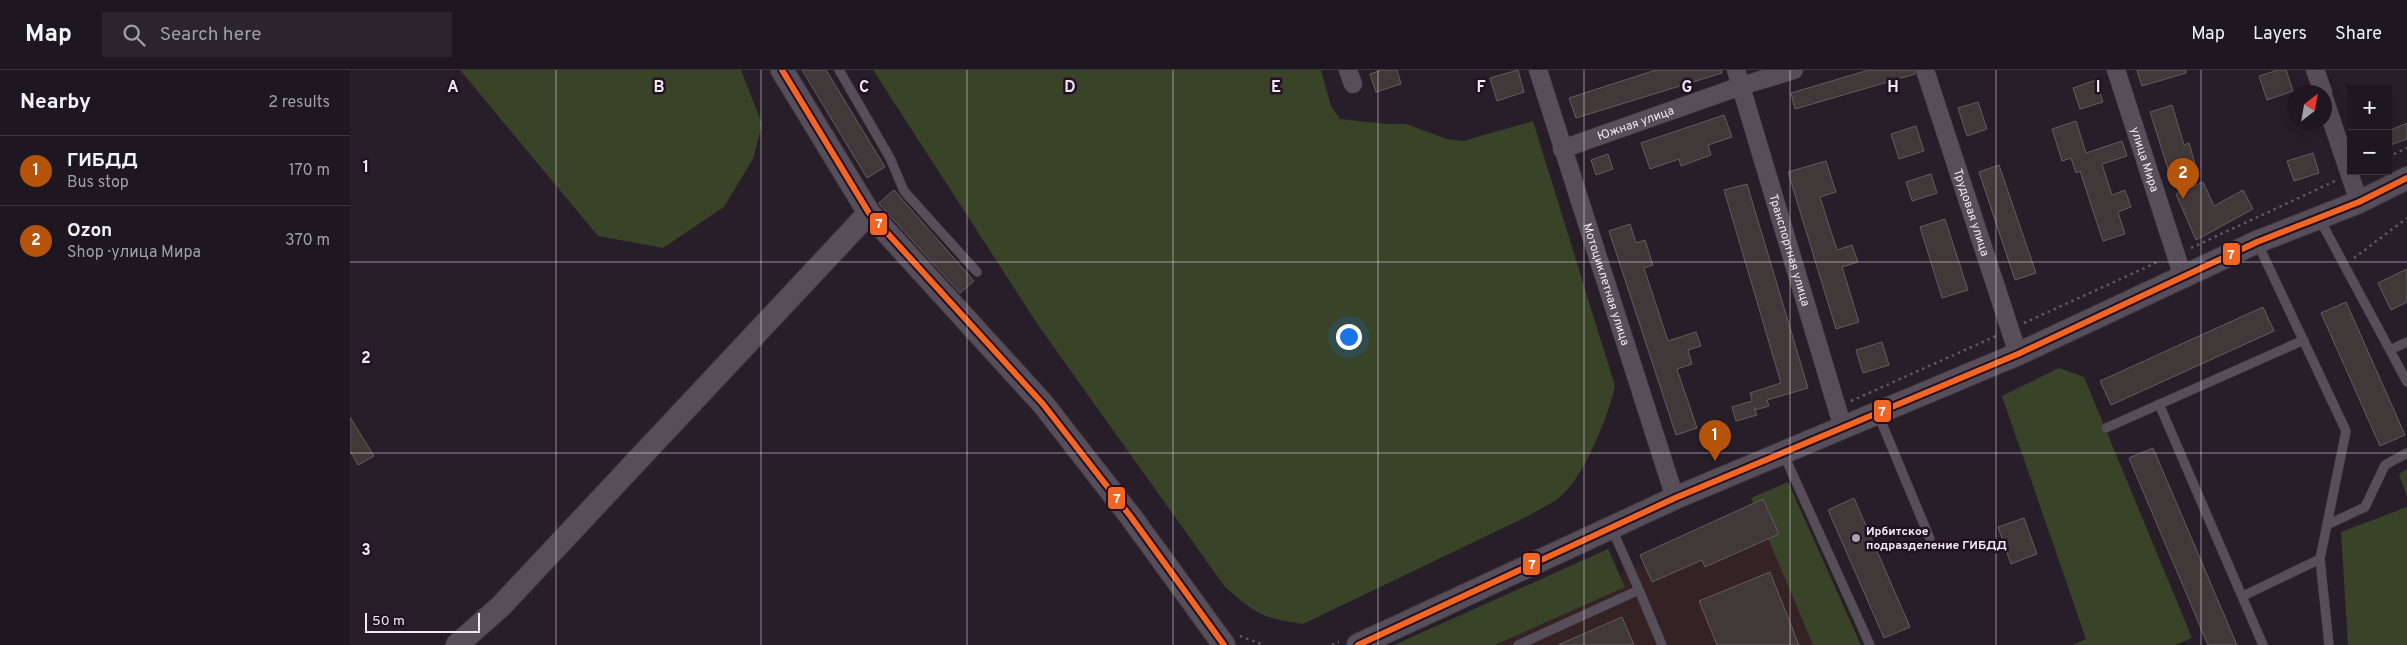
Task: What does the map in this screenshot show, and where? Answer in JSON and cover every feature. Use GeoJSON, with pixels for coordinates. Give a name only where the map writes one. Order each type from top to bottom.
{"type":"FeatureCollection","features":[{"type":"Feature","properties":{"kind":"street"},"geometry":{"type":"LineString","coordinates":[[782,70],[869,212],[1043,404],[1131,517],[1224,645]]}},
{"type":"Feature","properties":{"kind":"street","name":"Мотоциклетная улица"},"geometry":{"type":"LineString","coordinates":[[1538,70],[1675,498]]}},
{"type":"Feature","properties":{"kind":"street","name":"Южная улица"},"geometry":{"type":"LineString","coordinates":[[1562,149],[1738,78],[1794,70]]}},
{"type":"Feature","properties":{"kind":"street","name":"Трудовая улица"},"geometry":{"type":"LineString","coordinates":[[1925,70],[2018,354]]}},
{"type":"Feature","properties":{"kind":"street","name":"улица Мира"},"geometry":{"type":"LineString","coordinates":[[2116,70],[2183,277]]}},
{"type":"Feature","properties":{"kind":"street"},"geometry":{"type":"LineString","coordinates":[[2315,70],[2320,85]]}},
{"type":"Feature","properties":{"kind":"street","name":"Транспортная улица"},"geometry":{"type":"LineString","coordinates":[[1738,78],[1839,418]]}},
{"type":"Feature","properties":{"kind":"street"},"geometry":{"type":"LineString","coordinates":[[2332,122],[2347,166]]}},
{"type":"Feature","properties":{"kind":"street"},"geometry":{"type":"LineString","coordinates":[[2350,175],[2359,202]]}},
{"type":"Feature","properties":{"kind":"street"},"geometry":{"type":"LineString","coordinates":[[1358,645],[1675,498],[1783,452],[1839,418],[1878,414],[2018,354],[2257,242],[2359,202],[2407,178]]}},
{"type":"Feature","properties":{"kind":"street"},"geometry":{"type":"LineString","coordinates":[[457,645],[501,606],[869,212]]}},
{"type":"Feature","properties":{"kind":"lane"},"geometry":{"type":"LineString","coordinates":[[839,70],[890,158],[904,191],[977,272]]}},
{"type":"Feature","properties":{"kind":"lane"},"geometry":{"type":"LineString","coordinates":[[2319,218],[2407,382]]}},
{"type":"Feature","properties":{"kind":"lane"},"geometry":{"type":"LineString","coordinates":[[2257,242],[2346,431],[2320,559],[2330,645]]}},
{"type":"Feature","properties":{"kind":"lane"},"geometry":{"type":"LineString","coordinates":[[2106,428],[2304,340]]}},
{"type":"Feature","properties":{"kind":"lane"},"geometry":{"type":"LineString","coordinates":[[2390,350],[2407,342]]}},
{"type":"Feature","properties":{"kind":"lane"},"geometry":{"type":"LineString","coordinates":[[2159,404],[2263,645]]}},
{"type":"Feature","properties":{"kind":"lane"},"geometry":{"type":"LineString","coordinates":[[1878,414],[1930,539]]}},
{"type":"Feature","properties":{"kind":"lane"},"geometry":{"type":"LineString","coordinates":[[1783,452],[1870,645]]}},
{"type":"Feature","properties":{"kind":"lane"},"geometry":{"type":"LineString","coordinates":[[2327,525],[2365,507],[2385,465],[2407,453]]}},
{"type":"Feature","properties":{"kind":"lane"},"geometry":{"type":"LineString","coordinates":[[1611,528],[1662,645]]}},
{"type":"Feature","properties":{"kind":"lane"},"geometry":{"type":"LineString","coordinates":[[2243,596],[2320,559]]}},
{"type":"Feature","properties":{"kind":"lane"},"geometry":{"type":"LineString","coordinates":[[1518,645],[1639,590]]}},
{"type":"Feature","properties":{"kind":"path"},"geometry":{"type":"LineString","coordinates":[[2392,155],[2407,148]]}},
{"type":"Feature","properties":{"kind":"path"},"geometry":{"type":"LineString","coordinates":[[1839,418],[2009,330],[2350,175]]}},
{"type":"Feature","properties":{"kind":"path"},"geometry":{"type":"LineString","coordinates":[[2345,266],[2407,218]]}},
{"type":"Feature","properties":{"kind":"shaded area"},"geometry":{"type":"Polygon","coordinates":[[[1767,508],[1829,645],[1462,645],[1767,508]]]}},
{"type":"Feature","properties":{"kind":"green space"},"geometry":{"type":"Polygon","coordinates":[[[460,70],[741,70],[762,124],[753,159],[724,207],[663,248],[598,236],[460,70]]]}},
{"type":"Feature","properties":{"kind":"green space"},"geometry":{"type":"Polygon","coordinates":[[[873,70],[1321,70],[1331,106],[1340,119],[1406,124],[1447,139],[1463,141],[1533,121],[1615,386],[1595,444],[1579,473],[1562,495],[1526,517],[1303,624],[1268,617],[1252,609],[1225,587],[1038,325],[873,70]]]}},
{"type":"Feature","properties":{"kind":"green space"},"geometry":{"type":"Polygon","coordinates":[[[2059,368],[2084,377],[2192,638],[2175,645],[2072,645],[2086,639],[2002,396],[2059,368]]]}},
{"type":"Feature","properties":{"kind":"green space"},"geometry":{"type":"Polygon","coordinates":[[[2407,469],[2407,497],[2399,474],[2407,469]]]}},
{"type":"Feature","properties":{"kind":"green space"},"geometry":{"type":"Polygon","coordinates":[[[1788,482],[1861,645],[1813,645],[1751,498],[1788,482]]]}},
{"type":"Feature","properties":{"kind":"green space"},"geometry":{"type":"Polygon","coordinates":[[[2407,507],[2407,645],[2348,645],[2341,532],[2407,507]]]}},
{"type":"Feature","properties":{"kind":"green space"},"geometry":{"type":"Polygon","coordinates":[[[1608,549],[1625,587],[1495,645],[1394,645],[1608,549]]]}},
{"type":"Feature","properties":{"kind":"building"},"geometry":{"type":"Polygon","coordinates":[[[802,70],[826,70],[885,167],[867,178],[802,70]]]}},
{"type":"Feature","properties":{"kind":"building"},"geometry":{"type":"Polygon","coordinates":[[[1382,70],[1397,70],[1401,84],[1376,92],[1370,74],[1382,70]]]}},
{"type":"Feature","properties":{"kind":"building"},"geometry":{"type":"Polygon","coordinates":[[[1518,70],[1524,92],[1497,101],[1490,78],[1518,70]]]}},
{"type":"Feature","properties":{"kind":"building"},"geometry":{"type":"Polygon","coordinates":[[[1656,70],[1722,70],[1722,73],[1576,118],[1569,98],[1656,70]]]}},
{"type":"Feature","properties":{"kind":"building"},"geometry":{"type":"Polygon","coordinates":[[[1869,70],[1915,70],[1915,74],[1795,109],[1791,93],[1869,70]]]}},
{"type":"Feature","properties":{"kind":"building"},"geometry":{"type":"Polygon","coordinates":[[[2137,70],[2186,70],[2186,73],[2142,86],[2137,70]]]}},
{"type":"Feature","properties":{"kind":"building"},"geometry":{"type":"Polygon","coordinates":[[[2278,70],[2286,70],[2291,85],[2287,85],[2287,93],[2267,100],[2259,76],[2278,70]]]}},
{"type":"Feature","properties":{"kind":"building"},"geometry":{"type":"Polygon","coordinates":[[[2096,80],[2103,102],[2080,109],[2073,88],[2096,80]]]}},
{"type":"Feature","properties":{"kind":"building"},"geometry":{"type":"Polygon","coordinates":[[[1978,102],[1987,129],[1967,136],[1958,108],[1978,102]]]}},
{"type":"Feature","properties":{"kind":"building"},"geometry":{"type":"Polygon","coordinates":[[[2172,105],[2184,145],[2189,143],[2195,164],[2169,172],[2150,112],[2172,105]]]}},
{"type":"Feature","properties":{"kind":"building"},"geometry":{"type":"Polygon","coordinates":[[[1724,115],[1732,137],[1708,145],[1711,155],[1681,166],[1679,159],[1650,169],[1641,143],[1724,115]]]}},
{"type":"Feature","properties":{"kind":"building"},"geometry":{"type":"Polygon","coordinates":[[[2076,121],[2086,153],[2122,141],[2127,156],[2102,164],[2112,195],[2125,190],[2131,207],[2118,212],[2125,234],[2103,241],[2080,171],[2076,173],[2071,158],[2062,161],[2052,129],[2076,121]]]}},
{"type":"Feature","properties":{"kind":"building"},"geometry":{"type":"Polygon","coordinates":[[[2407,123],[2407,139],[2392,145],[2392,129],[2407,123]]]}},
{"type":"Feature","properties":{"kind":"building"},"geometry":{"type":"Polygon","coordinates":[[[1916,126],[1924,151],[1899,159],[1891,134],[1916,126]]]}},
{"type":"Feature","properties":{"kind":"building"},"geometry":{"type":"Polygon","coordinates":[[[2313,153],[2319,173],[2294,181],[2287,161],[2313,153]]]}},
{"type":"Feature","properties":{"kind":"building"},"geometry":{"type":"Polygon","coordinates":[[[1608,154],[1613,169],[1596,175],[1591,160],[1608,154]]]}},
{"type":"Feature","properties":{"kind":"building"},"geometry":{"type":"Polygon","coordinates":[[[1826,161],[1836,192],[1820,197],[1837,250],[1852,245],[1858,262],[1842,267],[1859,322],[1836,329],[1788,172],[1826,161]]]}},
{"type":"Feature","properties":{"kind":"building"},"geometry":{"type":"Polygon","coordinates":[[[1999,165],[2036,273],[2015,280],[1979,172],[1999,165]]]}},
{"type":"Feature","properties":{"kind":"building"},"geometry":{"type":"Polygon","coordinates":[[[1931,174],[1937,193],[1912,201],[1906,182],[1931,174]]]}},
{"type":"Feature","properties":{"kind":"building"},"geometry":{"type":"Polygon","coordinates":[[[2203,182],[2214,206],[2243,190],[2253,209],[2196,240],[2176,194],[2203,182]]]}},
{"type":"Feature","properties":{"kind":"building"},"geometry":{"type":"Polygon","coordinates":[[[1747,184],[1808,388],[1767,400],[1769,406],[1755,410],[1757,415],[1736,421],[1732,407],[1752,401],[1750,393],[1781,383],[1724,190],[1747,184]]]}},
{"type":"Feature","properties":{"kind":"building"},"geometry":{"type":"Polygon","coordinates":[[[894,190],[974,281],[960,293],[880,205],[879,203],[894,190]]]}},
{"type":"Feature","properties":{"kind":"building"},"geometry":{"type":"Polygon","coordinates":[[[1945,219],[1968,290],[1942,298],[1920,227],[1945,219]]]}},
{"type":"Feature","properties":{"kind":"building"},"geometry":{"type":"Polygon","coordinates":[[[1630,224],[1636,243],[1645,240],[1653,265],[1644,268],[1668,341],[1696,332],[1701,346],[1688,350],[1692,364],[1677,369],[1697,428],[1676,435],[1609,231],[1630,224]]]}},
{"type":"Feature","properties":{"kind":"building"},"geometry":{"type":"Polygon","coordinates":[[[2407,269],[2407,302],[2391,310],[2378,283],[2407,269]]]}},
{"type":"Feature","properties":{"kind":"building"},"geometry":{"type":"Polygon","coordinates":[[[2346,302],[2405,435],[2380,446],[2321,313],[2346,302]]]}},
{"type":"Feature","properties":{"kind":"building"},"geometry":{"type":"Polygon","coordinates":[[[2263,307],[2274,331],[2111,405],[2100,381],[2263,307]]]}},
{"type":"Feature","properties":{"kind":"building"},"geometry":{"type":"Polygon","coordinates":[[[1882,342],[1889,365],[1863,373],[1856,350],[1882,342]]]}},
{"type":"Feature","properties":{"kind":"building"},"geometry":{"type":"Polygon","coordinates":[[[350,417],[374,456],[358,465],[350,451],[350,417]]]}},
{"type":"Feature","properties":{"kind":"building"},"geometry":{"type":"Polygon","coordinates":[[[2153,448],[2237,645],[2208,645],[2129,458],[2153,448]]]}},
{"type":"Feature","properties":{"kind":"building"},"geometry":{"type":"Polygon","coordinates":[[[1854,498],[1910,627],[1884,638],[1828,510],[1854,498]]]}},
{"type":"Feature","properties":{"kind":"building"},"geometry":{"type":"Polygon","coordinates":[[[1763,499],[1779,534],[1705,567],[1702,560],[1652,582],[1640,555],[1763,499]]]}},
{"type":"Feature","properties":{"kind":"building"},"geometry":{"type":"Polygon","coordinates":[[[2024,518],[2037,554],[2011,564],[1998,527],[2024,518]]]}},
{"type":"Feature","properties":{"kind":"building"},"geometry":{"type":"Polygon","coordinates":[[[1770,572],[1799,645],[1717,645],[1699,601],[1770,572]]]}},
{"type":"Feature","properties":{"kind":"building"},"geometry":{"type":"Polygon","coordinates":[[[1622,617],[1634,645],[1558,645],[1622,617]]]}},
{"type":"Feature","properties":{"kind":"transit line","name":"7"},"geometry":{"type":"LineString","coordinates":[[782,70],[869,213],[1043,404],[1131,517],[1224,645]]}},
{"type":"Feature","properties":{"kind":"transit line","name":"7"},"geometry":{"type":"LineString","coordinates":[[1358,645],[1675,498],[2018,354],[2257,242],[2359,202],[2407,178]]}},
{"type":"Feature","properties":{"kind":"place","name":"Ozon"},"geometry":{"type":"Point","coordinates":[2183,199]}},
{"type":"Feature","properties":{"kind":"place","name":"ГИБДД"},"geometry":{"type":"Point","coordinates":[1715,461]}},
{"type":"Feature","properties":{"kind":"place","name":"Ирбитское подразделение ГИБДД"},"geometry":{"type":"Point","coordinates":[1856,538]}}]}
